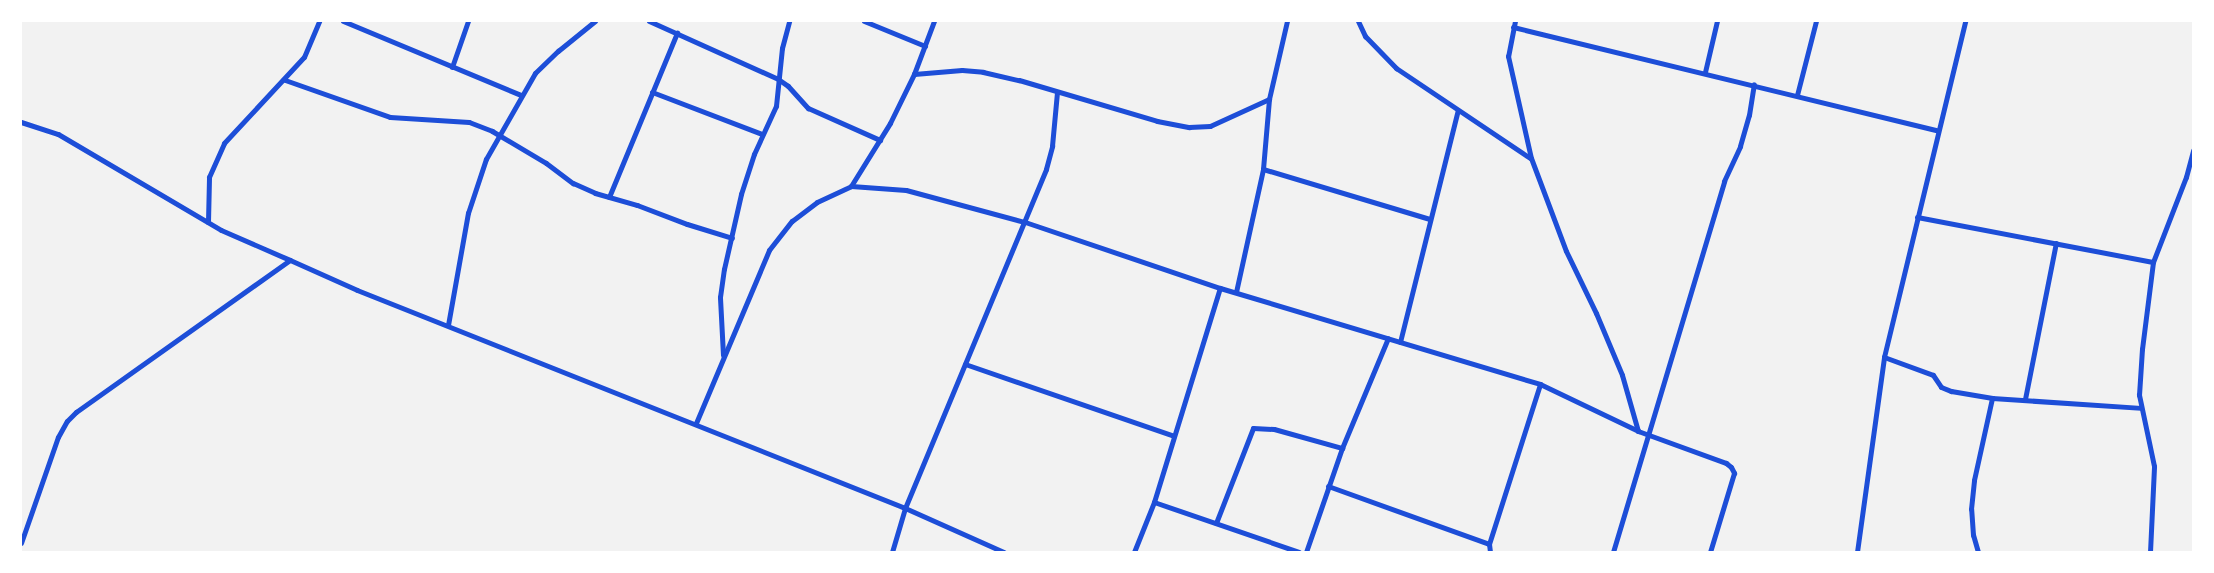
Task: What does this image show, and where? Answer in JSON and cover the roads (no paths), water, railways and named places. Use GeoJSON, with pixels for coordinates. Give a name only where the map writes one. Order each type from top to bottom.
{"type":"FeatureCollection","features":[{"type":"Feature","properties":{"kind":"street"},"geometry":{"type":"LineString","coordinates":[[208,222],[209,177],[224,143],[285,80],[304,57],[319,21]]}},
{"type":"Feature","properties":{"kind":"street"},"geometry":{"type":"LineString","coordinates":[[343,21],[521,95]]}},
{"type":"Feature","properties":{"kind":"street"},"geometry":{"type":"LineString","coordinates":[[452,66],[468,21]]}},
{"type":"Feature","properties":{"kind":"street"},"geometry":{"type":"LineString","coordinates":[[448,325],[468,213],[486,160],[521,95],[545,63],[595,21]]}},
{"type":"Feature","properties":{"kind":"street"},"geometry":{"type":"LineString","coordinates":[[650,21],[778,79],[788,86],[800,102],[808,108],[880,140]]}},
{"type":"Feature","properties":{"kind":"street"},"geometry":{"type":"LineString","coordinates":[[723,358],[720,297],[724,269],[742,194],[762,134],[776,106],[782,48],[789,21]]}},
{"type":"Feature","properties":{"kind":"street"},"geometry":{"type":"LineString","coordinates":[[864,21],[925,46]]}},
{"type":"Feature","properties":{"kind":"street"},"geometry":{"type":"LineString","coordinates":[[851,186],[880,140],[914,74],[934,21]]}},
{"type":"Feature","properties":{"kind":"street"},"geometry":{"type":"LineString","coordinates":[[1236,292],[1264,169],[1268,99],[1287,21]]}},
{"type":"Feature","properties":{"kind":"street"},"geometry":{"type":"LineString","coordinates":[[1358,21],[1366,36],[1396,68],[1531,158]]}},
{"type":"Feature","properties":{"kind":"street"},"geometry":{"type":"LineString","coordinates":[[1706,72],[1717,21]]}},
{"type":"Feature","properties":{"kind":"street"},"geometry":{"type":"LineString","coordinates":[[1797,95],[1816,21]]}},
{"type":"Feature","properties":{"kind":"street"},"geometry":{"type":"LineString","coordinates":[[1857,552],[1884,357],[1937,130],[1965,21]]}},
{"type":"Feature","properties":{"kind":"street"},"geometry":{"type":"LineString","coordinates":[[1638,431],[1622,375],[1596,313],[1566,251],[1531,158],[1508,56],[1514,24],[1937,130]]}},
{"type":"Feature","properties":{"kind":"street"},"geometry":{"type":"LineString","coordinates":[[609,197],[677,33]]}},
{"type":"Feature","properties":{"kind":"street"},"geometry":{"type":"LineString","coordinates":[[914,74],[962,70],[983,72],[1020,80],[1157,121],[1189,127],[1210,126],[1268,99]]}},
{"type":"Feature","properties":{"kind":"street"},"geometry":{"type":"LineString","coordinates":[[285,80],[390,117],[469,122],[499,135],[546,163],[573,183],[732,238]]}},
{"type":"Feature","properties":{"kind":"street"},"geometry":{"type":"LineString","coordinates":[[1613,552],[1724,181],[1740,146],[1749,115],[1754,84]]}},
{"type":"Feature","properties":{"kind":"street"},"geometry":{"type":"LineString","coordinates":[[652,92],[762,134]]}},
{"type":"Feature","properties":{"kind":"street"},"geometry":{"type":"LineString","coordinates":[[892,552],[905,508],[1025,222],[1050,154],[1057,92]]}},
{"type":"Feature","properties":{"kind":"street"},"geometry":{"type":"LineString","coordinates":[[1400,342],[1458,110]]}},
{"type":"Feature","properties":{"kind":"street"},"geometry":{"type":"LineString","coordinates":[[21,122],[58,134],[208,222],[290,260],[905,508],[1004,552]]}},
{"type":"Feature","properties":{"kind":"street"},"geometry":{"type":"LineString","coordinates":[[2150,552],[2154,466],[2139,395],[2142,349],[2153,262],[2183,185],[2193,150]]}},
{"type":"Feature","properties":{"kind":"street"},"geometry":{"type":"LineString","coordinates":[[1264,169],[1430,220]]}},
{"type":"Feature","properties":{"kind":"street"},"geometry":{"type":"LineString","coordinates":[[696,423],[769,250],[792,221],[817,202],[851,186],[906,190],[1025,222],[1220,288],[1540,384],[1638,431],[1726,463],[1731,467],[1734,474],[1710,552]]}},
{"type":"Feature","properties":{"kind":"street"},"geometry":{"type":"LineString","coordinates":[[1917,217],[2153,262]]}},
{"type":"Feature","properties":{"kind":"street"},"geometry":{"type":"LineString","coordinates":[[2025,399],[2056,243]]}},
{"type":"Feature","properties":{"kind":"street"},"geometry":{"type":"LineString","coordinates":[[21,543],[58,437],[67,421],[76,412],[290,260]]}},
{"type":"Feature","properties":{"kind":"street"},"geometry":{"type":"LineString","coordinates":[[1134,552],[1154,502],[1220,288]]}},
{"type":"Feature","properties":{"kind":"street"},"geometry":{"type":"LineString","coordinates":[[1306,552],[1342,448],[1388,338]]}},
{"type":"Feature","properties":{"kind":"street"},"geometry":{"type":"LineString","coordinates":[[1884,357],[1933,375],[1942,387],[1951,391],[1992,398],[2141,408]]}},
{"type":"Feature","properties":{"kind":"street"},"geometry":{"type":"LineString","coordinates":[[965,364],[1174,436]]}},
{"type":"Feature","properties":{"kind":"street"},"geometry":{"type":"LineString","coordinates":[[1490,552],[1490,544],[1540,384]]}},
{"type":"Feature","properties":{"kind":"street"},"geometry":{"type":"LineString","coordinates":[[1978,552],[1973,535],[1971,509],[1974,480],[1992,398]]}},
{"type":"Feature","properties":{"kind":"street"},"geometry":{"type":"LineString","coordinates":[[1216,523],[1253,428],[1274,429],[1342,448]]}},
{"type":"Feature","properties":{"kind":"street"},"geometry":{"type":"LineString","coordinates":[[1328,486],[1490,544]]}},
{"type":"Feature","properties":{"kind":"street"},"geometry":{"type":"LineString","coordinates":[[1154,502],[1299,552]]}}]}
